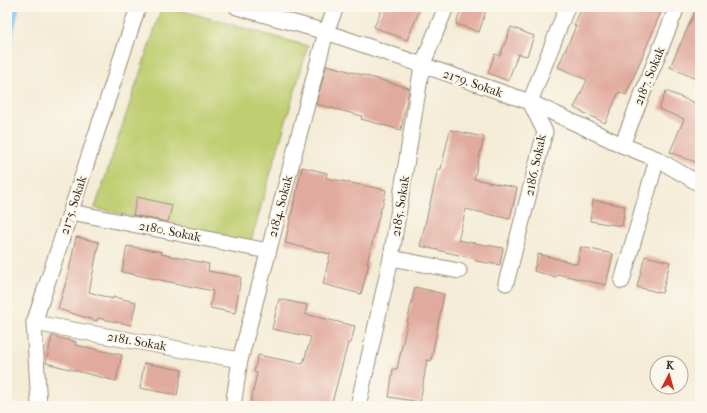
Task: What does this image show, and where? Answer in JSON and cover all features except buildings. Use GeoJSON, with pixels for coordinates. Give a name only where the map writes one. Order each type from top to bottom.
{"type":"FeatureCollection","features":[{"type":"Feature","properties":{"kind":"street","name":"2175. Sokak"},"geometry":{"type":"LineString","coordinates":[[39,406],[34,322],[138,7]]}},
{"type":"Feature","properties":{"kind":"street","name":"2179. Sokak"},"geometry":{"type":"LineString","coordinates":[[237,7],[326,32],[530,102],[622,145],[657,159],[700,184]]}},
{"type":"Feature","properties":{"kind":"street","name":"2184. Sokak"},"geometry":{"type":"LineString","coordinates":[[233,406],[240,360],[268,251],[326,32],[336,7]]}},
{"type":"Feature","properties":{"kind":"street","name":"2185. Sokak"},"geometry":{"type":"LineString","coordinates":[[358,406],[391,258],[422,66],[446,7]]}},
{"type":"Feature","properties":{"kind":"street"},"geometry":{"type":"LineString","coordinates":[[530,102],[567,7]]}},
{"type":"Feature","properties":{"kind":"street","name":"2187. Sokak"},"geometry":{"type":"LineString","coordinates":[[622,145],[677,7]]}},
{"type":"Feature","properties":{"kind":"street","name":"2186. Sokak"},"geometry":{"type":"LineString","coordinates":[[506,283],[545,132],[530,102]]}},
{"type":"Feature","properties":{"kind":"street"},"geometry":{"type":"LineString","coordinates":[[622,281],[657,159]]}},
{"type":"Feature","properties":{"kind":"street","name":"2180. Sokak"},"geometry":{"type":"LineString","coordinates":[[71,212],[268,251]]}},
{"type":"Feature","properties":{"kind":"street"},"geometry":{"type":"LineString","coordinates":[[391,258],[459,271]]}},
{"type":"Feature","properties":{"kind":"street","name":"2181. Sokak"},"geometry":{"type":"LineString","coordinates":[[34,322],[240,360]]}},
{"type":"Feature","properties":{"kind":"green space"},"geometry":{"type":"Polygon","coordinates":[[[162,7],[169,7],[308,46],[250,244],[95,208],[162,7]]]}},
{"type":"Feature","properties":{"kind":"waterway"},"geometry":{"type":"LineString","coordinates":[[7,57],[17,7]]}}]}
